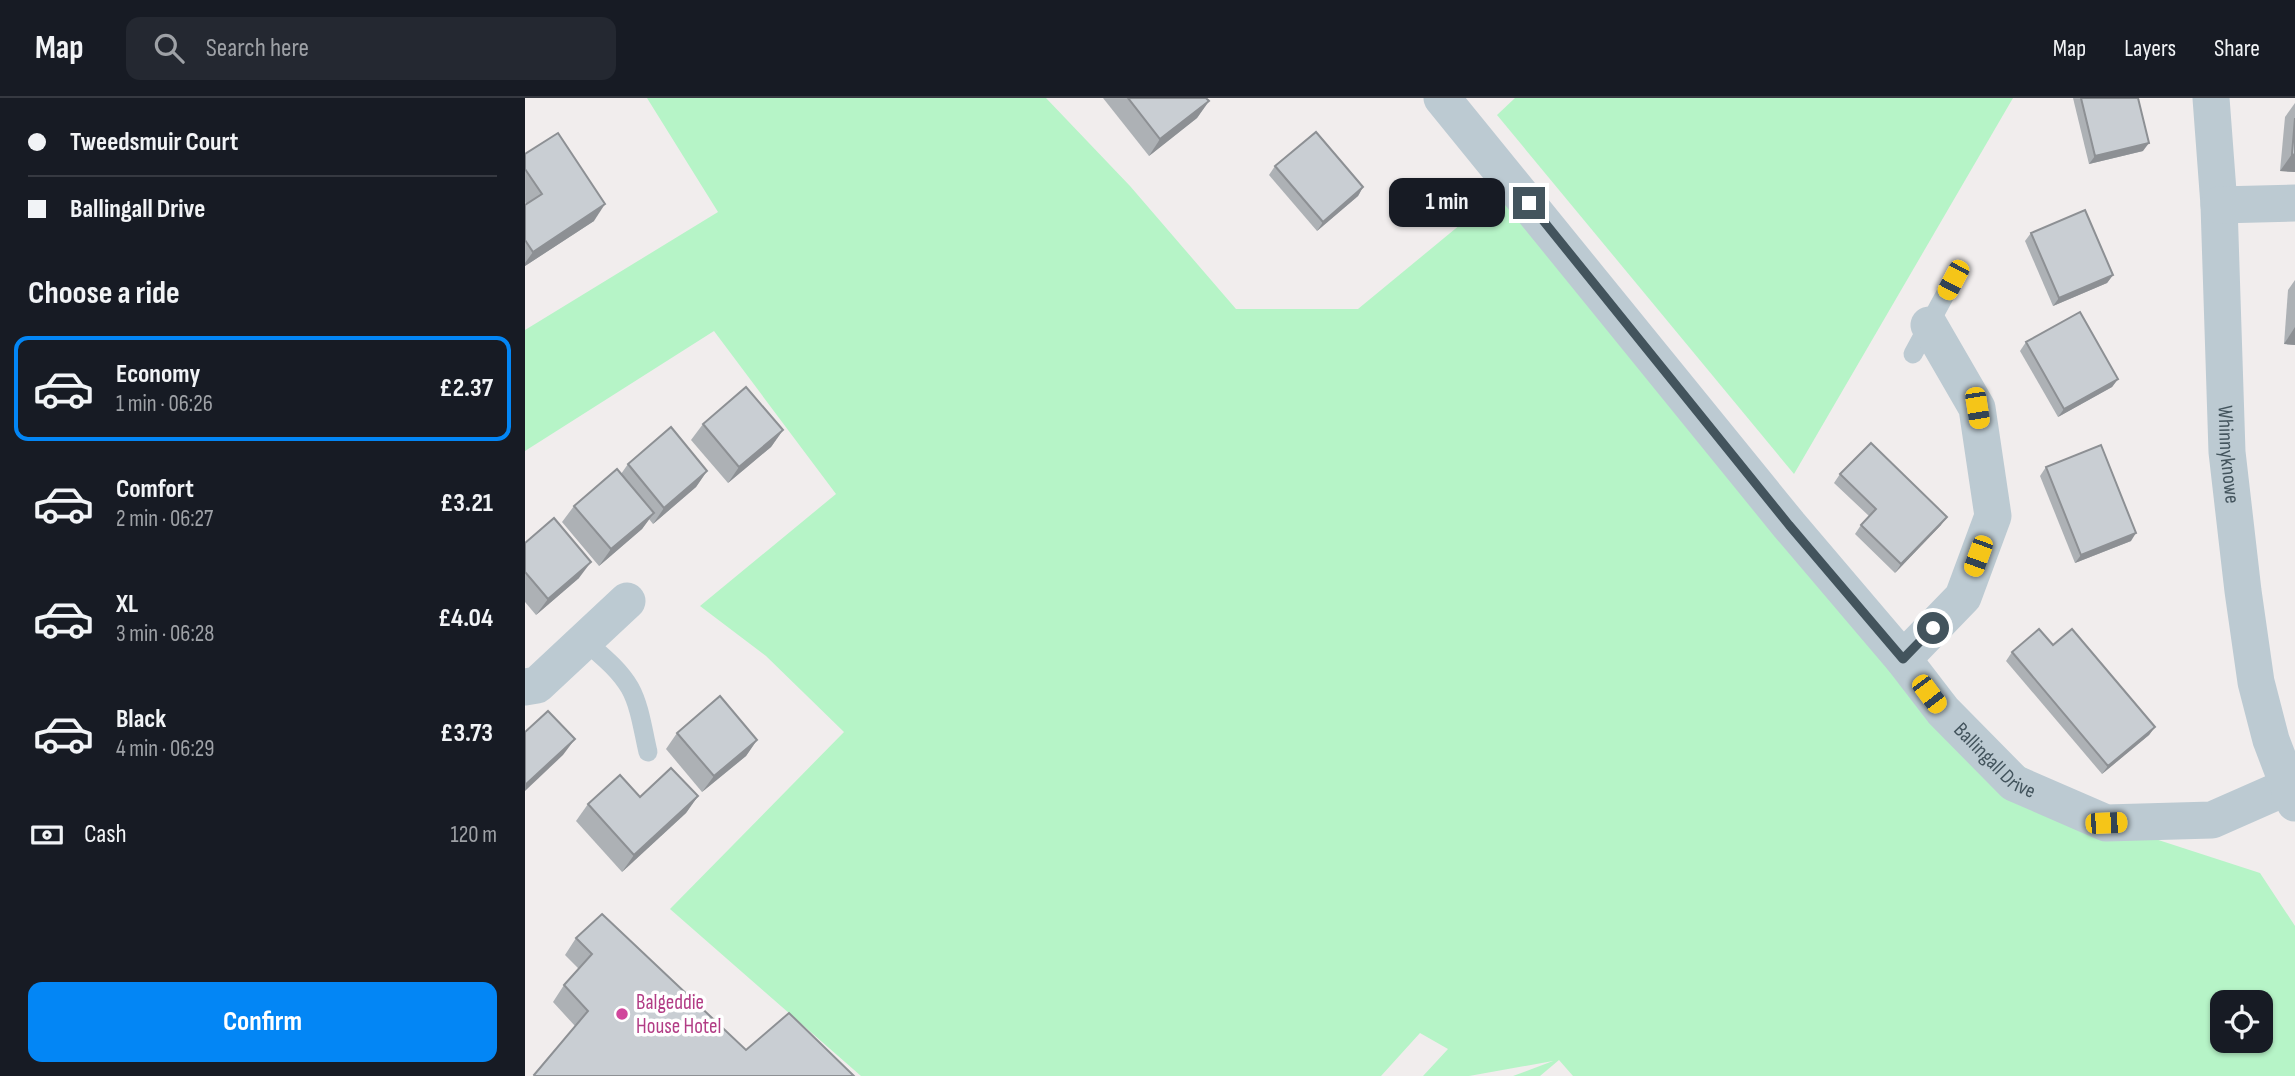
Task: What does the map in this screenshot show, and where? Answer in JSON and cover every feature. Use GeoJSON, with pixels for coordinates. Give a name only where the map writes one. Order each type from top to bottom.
{"type":"FeatureCollection","features":[{"type":"Feature","properties":{"kind":"street","name":"Ballingall Drive"},"geometry":{"type":"LineString","coordinates":[[1443,98],[1789,525],[1903,659],[1943,712],[2014,783],[2106,823],[2212,820],[2291,795]]}},
{"type":"Feature","properties":{"kind":"street","name":"Whinnyknowe"},"geometry":{"type":"LineString","coordinates":[[2211,98],[2219,205],[2227,452],[2239,563],[2256,681],[2271,740],[2291,795]]}},
{"type":"Feature","properties":{"kind":"street"},"geometry":{"type":"LineString","coordinates":[[2219,205],[2295,203]]}},
{"type":"Feature","properties":{"kind":"street"},"geometry":{"type":"LineString","coordinates":[[1903,659],[1963,597],[1993,516],[1977,408],[1921,340]]}},
{"type":"Feature","properties":{"kind":"street"},"geometry":{"type":"LineString","coordinates":[[525,687],[537,685],[627,601]]}},
{"type":"Feature","properties":{"kind":"lane"},"geometry":{"type":"LineString","coordinates":[[1921,340],[1953,280]]}},
{"type":"Feature","properties":{"kind":"lane"},"geometry":{"type":"LineString","coordinates":[[585,641],[615,668],[629,687],[634,697],[647,752]]}},
{"type":"Feature","properties":{"kind":"green space"},"geometry":{"type":"Polygon","coordinates":[[[647,98],[1046,98],[1130,186],[1236,309],[1358,309],[1512,182],[1942,711],[2106,823],[2260,873],[2295,926],[2295,1076],[1573,1076],[1559,1060],[1540,1076],[1513,1076],[1553,1061],[1469,1076],[1423,1076],[1448,1049],[1420,1033],[1381,1076],[861,1076],[670,909],[844,732],[766,656],[700,606],[836,494],[714,331],[525,451],[525,330],[718,212],[647,98]]]}},
{"type":"Feature","properties":{"kind":"green space"},"geometry":{"type":"Polygon","coordinates":[[[1515,98],[2013,98],[1794,474],[1497,115],[1515,98]]]}},
{"type":"Feature","properties":{"kind":"building"},"geometry":{"type":"Polygon","coordinates":[[[1128,98],[1206,98],[1209,101],[1160,139],[1128,98]]]}},
{"type":"Feature","properties":{"kind":"building"},"geometry":{"type":"Polygon","coordinates":[[[2081,98],[2138,98],[2149,143],[2095,156],[2081,98]]]}},
{"type":"Feature","properties":{"kind":"building"},"geometry":{"type":"Polygon","coordinates":[[[2295,118],[2295,155],[2292,154],[2295,118]]]}},
{"type":"Feature","properties":{"kind":"building"},"geometry":{"type":"Polygon","coordinates":[[[1316,132],[1363,187],[1323,222],[1275,166],[1316,132]]]}},
{"type":"Feature","properties":{"kind":"building"},"geometry":{"type":"Polygon","coordinates":[[[558,133],[605,204],[533,252],[525,240],[525,205],[542,194],[525,169],[525,154],[558,133]]]}},
{"type":"Feature","properties":{"kind":"building"},"geometry":{"type":"Polygon","coordinates":[[[2085,210],[2113,275],[2059,298],[2031,233],[2085,210]]]}},
{"type":"Feature","properties":{"kind":"building"},"geometry":{"type":"Polygon","coordinates":[[[2080,312],[2118,379],[2064,409],[2026,342],[2080,312]]]}},
{"type":"Feature","properties":{"kind":"building"},"geometry":{"type":"Polygon","coordinates":[[[746,387],[783,430],[739,467],[703,424],[746,387]]]}},
{"type":"Feature","properties":{"kind":"building"},"geometry":{"type":"Polygon","coordinates":[[[671,427],[707,471],[664,508],[628,464],[671,427]]]}},
{"type":"Feature","properties":{"kind":"building"},"geometry":{"type":"Polygon","coordinates":[[[1871,443],[1947,517],[1901,564],[1861,525],[1876,509],[1840,474],[1871,443]]]}},
{"type":"Feature","properties":{"kind":"building"},"geometry":{"type":"Polygon","coordinates":[[[2101,445],[2136,533],[2081,555],[2046,467],[2101,445]]]}},
{"type":"Feature","properties":{"kind":"building"},"geometry":{"type":"Polygon","coordinates":[[[617,469],[654,513],[611,549],[574,506],[617,469]]]}},
{"type":"Feature","properties":{"kind":"building"},"geometry":{"type":"Polygon","coordinates":[[[554,518],[591,562],[548,599],[525,572],[525,543],[554,518]]]}},
{"type":"Feature","properties":{"kind":"building"},"geometry":{"type":"Polygon","coordinates":[[[2039,629],[2053,645],[2072,629],[2155,727],[2108,766],[2012,652],[2039,629]]]}},
{"type":"Feature","properties":{"kind":"building"},"geometry":{"type":"Polygon","coordinates":[[[720,696],[757,740],[714,776],[677,733],[720,696]]]}},
{"type":"Feature","properties":{"kind":"building"},"geometry":{"type":"Polygon","coordinates":[[[548,711],[575,739],[525,785],[525,732],[548,711]]]}},
{"type":"Feature","properties":{"kind":"building"},"geometry":{"type":"Polygon","coordinates":[[[671,768],[698,796],[634,855],[588,804],[620,775],[640,797],[671,768]]]}},
{"type":"Feature","properties":{"kind":"building","name":"Balgeddie House Hotel"},"geometry":{"type":"Polygon","coordinates":[[[602,914],[746,1050],[789,1013],[854,1076],[535,1076],[588,1011],[564,985],[592,954],[576,938],[602,914]]]}},
{"type":"Feature","properties":{"kind":"place","name":"Balgeddie House Hotel"},"geometry":{"type":"Point","coordinates":[622,1014]}},
{"type":"Feature","properties":{"kind":"route"},"geometry":{"type":"LineString","coordinates":[[1529,203],[1789,525],[1903,659],[1933,628]]}}]}
